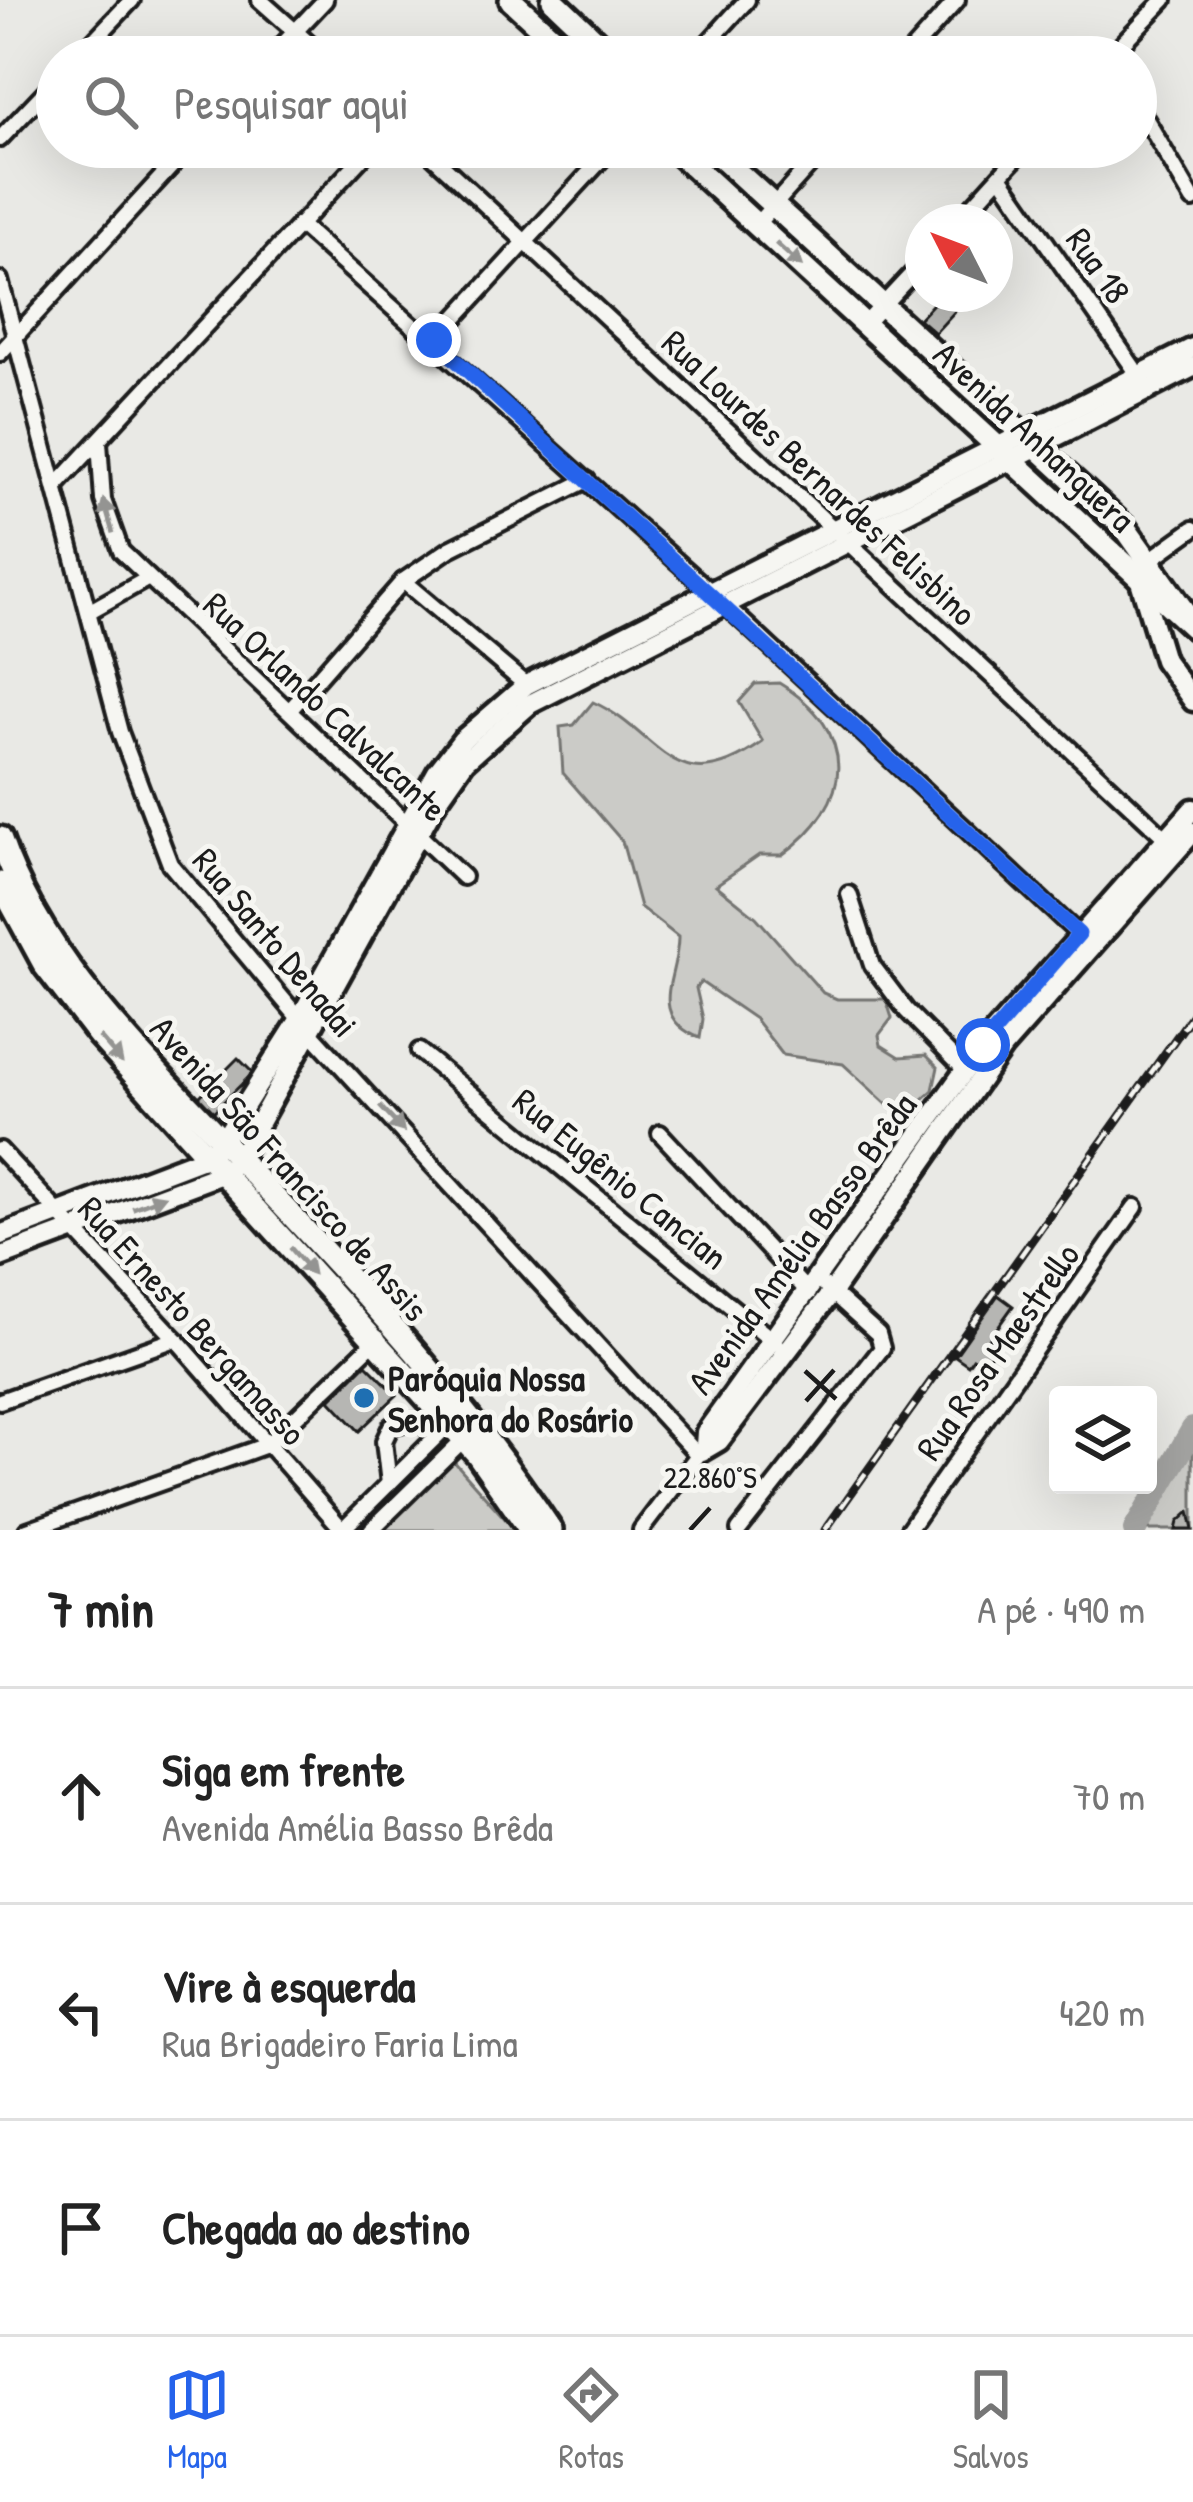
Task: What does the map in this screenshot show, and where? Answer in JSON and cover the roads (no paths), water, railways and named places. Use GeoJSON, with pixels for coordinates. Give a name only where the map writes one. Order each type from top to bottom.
{"type":"FeatureCollection","features":[{"type":"Feature","properties":{"kind":"main road"},"geometry":{"type":"LineString","coordinates":[[511,0],[550,36]]}},
{"type":"Feature","properties":{"kind":"main road"},"geometry":{"type":"LineString","coordinates":[[554,0],[591,36]]}},
{"type":"Feature","properties":{"kind":"main road","name":"Avenida Anhanguera"},"geometry":{"type":"LineString","coordinates":[[695,168],[1170,611],[1193,626]]}},
{"type":"Feature","properties":{"kind":"main road","name":"Avenida Anhanguera"},"geometry":{"type":"LineString","coordinates":[[733,168],[1143,550],[1193,626]]}},
{"type":"Feature","properties":{"kind":"main road"},"geometry":{"type":"LineString","coordinates":[[0,1257],[231,1166],[462,740],[526,685],[840,536],[1143,382],[1193,348]]}},
{"type":"Feature","properties":{"kind":"main road"},"geometry":{"type":"LineString","coordinates":[[1143,382],[1193,367]]}},
{"type":"Feature","properties":{"kind":"main road"},"geometry":{"type":"LineString","coordinates":[[1116,558],[1143,550]]}},
{"type":"Feature","properties":{"kind":"main road"},"geometry":{"type":"LineString","coordinates":[[1140,581],[1164,660],[1193,700]]}},
{"type":"Feature","properties":{"kind":"main road"},"geometry":{"type":"LineString","coordinates":[[412,827],[465,761],[530,704],[716,598]]}},
{"type":"Feature","properties":{"kind":"main road"},"geometry":{"type":"LineString","coordinates":[[1155,633],[1170,611]]}},
{"type":"Feature","properties":{"kind":"main road","name":"Avenida Amélia Basso Brêda"},"geometry":{"type":"LineString","coordinates":[[820,1289],[965,1070],[1172,844],[1193,809]]}},
{"type":"Feature","properties":{"kind":"main road","name":"Avenida Amélia Basso Brêda"},"geometry":{"type":"LineString","coordinates":[[1172,844],[1193,832]]}},
{"type":"Feature","properties":{"kind":"main road","name":"Avenida São Francisco de Assis"},"geometry":{"type":"LineString","coordinates":[[0,838],[53,945],[215,1149]]}},
{"type":"Feature","properties":{"kind":"main road","name":"Avenida São Francisco de Assis"},"geometry":{"type":"LineString","coordinates":[[0,883],[56,980],[231,1166],[550,1530]]}},
{"type":"Feature","properties":{"kind":"main road","name":"Avenida Amélia Basso Brêda"},"geometry":{"type":"LineString","coordinates":[[702,1450],[719,1441],[820,1289],[1085,940]]}},
{"type":"Feature","properties":{"kind":"main road"},"geometry":{"type":"LineString","coordinates":[[0,1235],[215,1149],[305,1027]]}},
{"type":"Feature","properties":{"kind":"main road","name":"Avenida São Francisco de Assis"},"geometry":{"type":"LineString","coordinates":[[459,1427],[530,1530]]}},
{"type":"Feature","properties":{"kind":"street"},"geometry":{"type":"LineString","coordinates":[[98,36],[132,0]]}},
{"type":"Feature","properties":{"kind":"street"},"geometry":{"type":"LineString","coordinates":[[260,0],[300,36]]}},
{"type":"Feature","properties":{"kind":"street"},"geometry":{"type":"LineString","coordinates":[[290,36],[325,0]]}},
{"type":"Feature","properties":{"kind":"street"},"geometry":{"type":"LineString","coordinates":[[714,36],[747,0]]}},
{"type":"Feature","properties":{"kind":"street"},"geometry":{"type":"LineString","coordinates":[[925,36],[957,0]]}},
{"type":"Feature","properties":{"kind":"street"},"geometry":{"type":"LineString","coordinates":[[1129,36],[1164,0]]}},
{"type":"Feature","properties":{"kind":"street"},"geometry":{"type":"LineString","coordinates":[[0,139],[36,101]]}},
{"type":"Feature","properties":{"kind":"street"},"geometry":{"type":"LineString","coordinates":[[1157,138],[1193,200]]}},
{"type":"Feature","properties":{"kind":"street"},"geometry":{"type":"LineString","coordinates":[[0,353],[170,168]]}},
{"type":"Feature","properties":{"kind":"street"},"geometry":{"type":"LineString","coordinates":[[56,487],[353,168]]}},
{"type":"Feature","properties":{"kind":"street","name":"Rua Lourdes Bernardes Felisbino"},"geometry":{"type":"LineString","coordinates":[[445,168],[1172,844]]}},
{"type":"Feature","properties":{"kind":"street"},"geometry":{"type":"LineString","coordinates":[[434,340],[594,168]]}},
{"type":"Feature","properties":{"kind":"street"},"geometry":{"type":"LineString","coordinates":[[756,225],[807,168]]}},
{"type":"Feature","properties":{"kind":"street"},"geometry":{"type":"LineString","coordinates":[[974,204],[1007,168]]}},
{"type":"Feature","properties":{"kind":"street","name":"Rua 18"},"geometry":{"type":"LineString","coordinates":[[1000,176],[1143,382]]}},
{"type":"Feature","properties":{"kind":"street"},"geometry":{"type":"LineString","coordinates":[[301,226],[434,340],[1085,940]]}},
{"type":"Feature","properties":{"kind":"street","name":"Rua Santo Denadai"},"geometry":{"type":"LineString","coordinates":[[0,280],[120,732],[170,863],[305,1027],[702,1450]]}},
{"type":"Feature","properties":{"kind":"street"},"geometry":{"type":"LineString","coordinates":[[866,323],[905,282]]}},
{"type":"Feature","properties":{"kind":"street","name":"Rua Orlando Calvalcante"},"geometry":{"type":"LineString","coordinates":[[99,442],[108,523],[121,551],[463,878]]}},
{"type":"Feature","properties":{"kind":"street"},"geometry":{"type":"LineString","coordinates":[[290,710],[403,581],[450,549],[587,480]]}},
{"type":"Feature","properties":{"kind":"street"},"geometry":{"type":"LineString","coordinates":[[1143,550],[1193,529]]}},
{"type":"Feature","properties":{"kind":"street"},"geometry":{"type":"LineString","coordinates":[[90,611],[147,579]]}},
{"type":"Feature","properties":{"kind":"street"},"geometry":{"type":"LineString","coordinates":[[403,581],[526,685]]}},
{"type":"Feature","properties":{"kind":"street"},"geometry":{"type":"LineString","coordinates":[[849,894],[872,965],[906,1010],[965,1070]]}},
{"type":"Feature","properties":{"kind":"street","name":"Rua Eugênio Cancian"},"geometry":{"type":"LineString","coordinates":[[419,1051],[779,1346]]}},
{"type":"Feature","properties":{"kind":"street"},"geometry":{"type":"LineString","coordinates":[[660,1133],[820,1289],[878,1334],[882,1348],[739,1530]]}},
{"type":"Feature","properties":{"kind":"street","name":"Rua Ernesto Bergamasso"},"geometry":{"type":"LineString","coordinates":[[0,1150],[176,1339],[342,1530]]}},
{"type":"Feature","properties":{"kind":"street","name":"Rua Rosa Maestrello"},"geometry":{"type":"LineString","coordinates":[[908,1530],[1135,1207]]}},
{"type":"Feature","properties":{"kind":"street"},"geometry":{"type":"LineString","coordinates":[[27,1530],[267,1445],[381,1335]]}},
{"type":"Feature","properties":{"kind":"street"},"geometry":{"type":"LineString","coordinates":[[0,1401],[176,1339]]}},
{"type":"Feature","properties":{"kind":"street"},"geometry":{"type":"LineString","coordinates":[[389,1484],[384,1441],[391,1426],[411,1421],[459,1427]]}},
{"type":"Feature","properties":{"kind":"street"},"geometry":{"type":"LineString","coordinates":[[342,1530],[459,1427]]}},
{"type":"Feature","properties":{"kind":"street"},"geometry":{"type":"LineString","coordinates":[[371,1530],[459,1427]]}},
{"type":"Feature","properties":{"kind":"street","name":"Avenida Amélia Basso Brêda"},"geometry":{"type":"LineString","coordinates":[[641,1530],[702,1450]]}},
{"type":"Feature","properties":{"kind":"waterway"},"geometry":{"type":"LineString","coordinates":[[1135,1530],[1193,1429]]}},
{"type":"Feature","properties":{"kind":"railway"},"geometry":{"type":"LineString","coordinates":[[825,1530],[1193,1014]]}},
{"type":"Feature","properties":{"kind":"place","name":"Paróquia Nossa Senhora do Rosário"},"geometry":{"type":"Point","coordinates":[364,1398]}}]}
